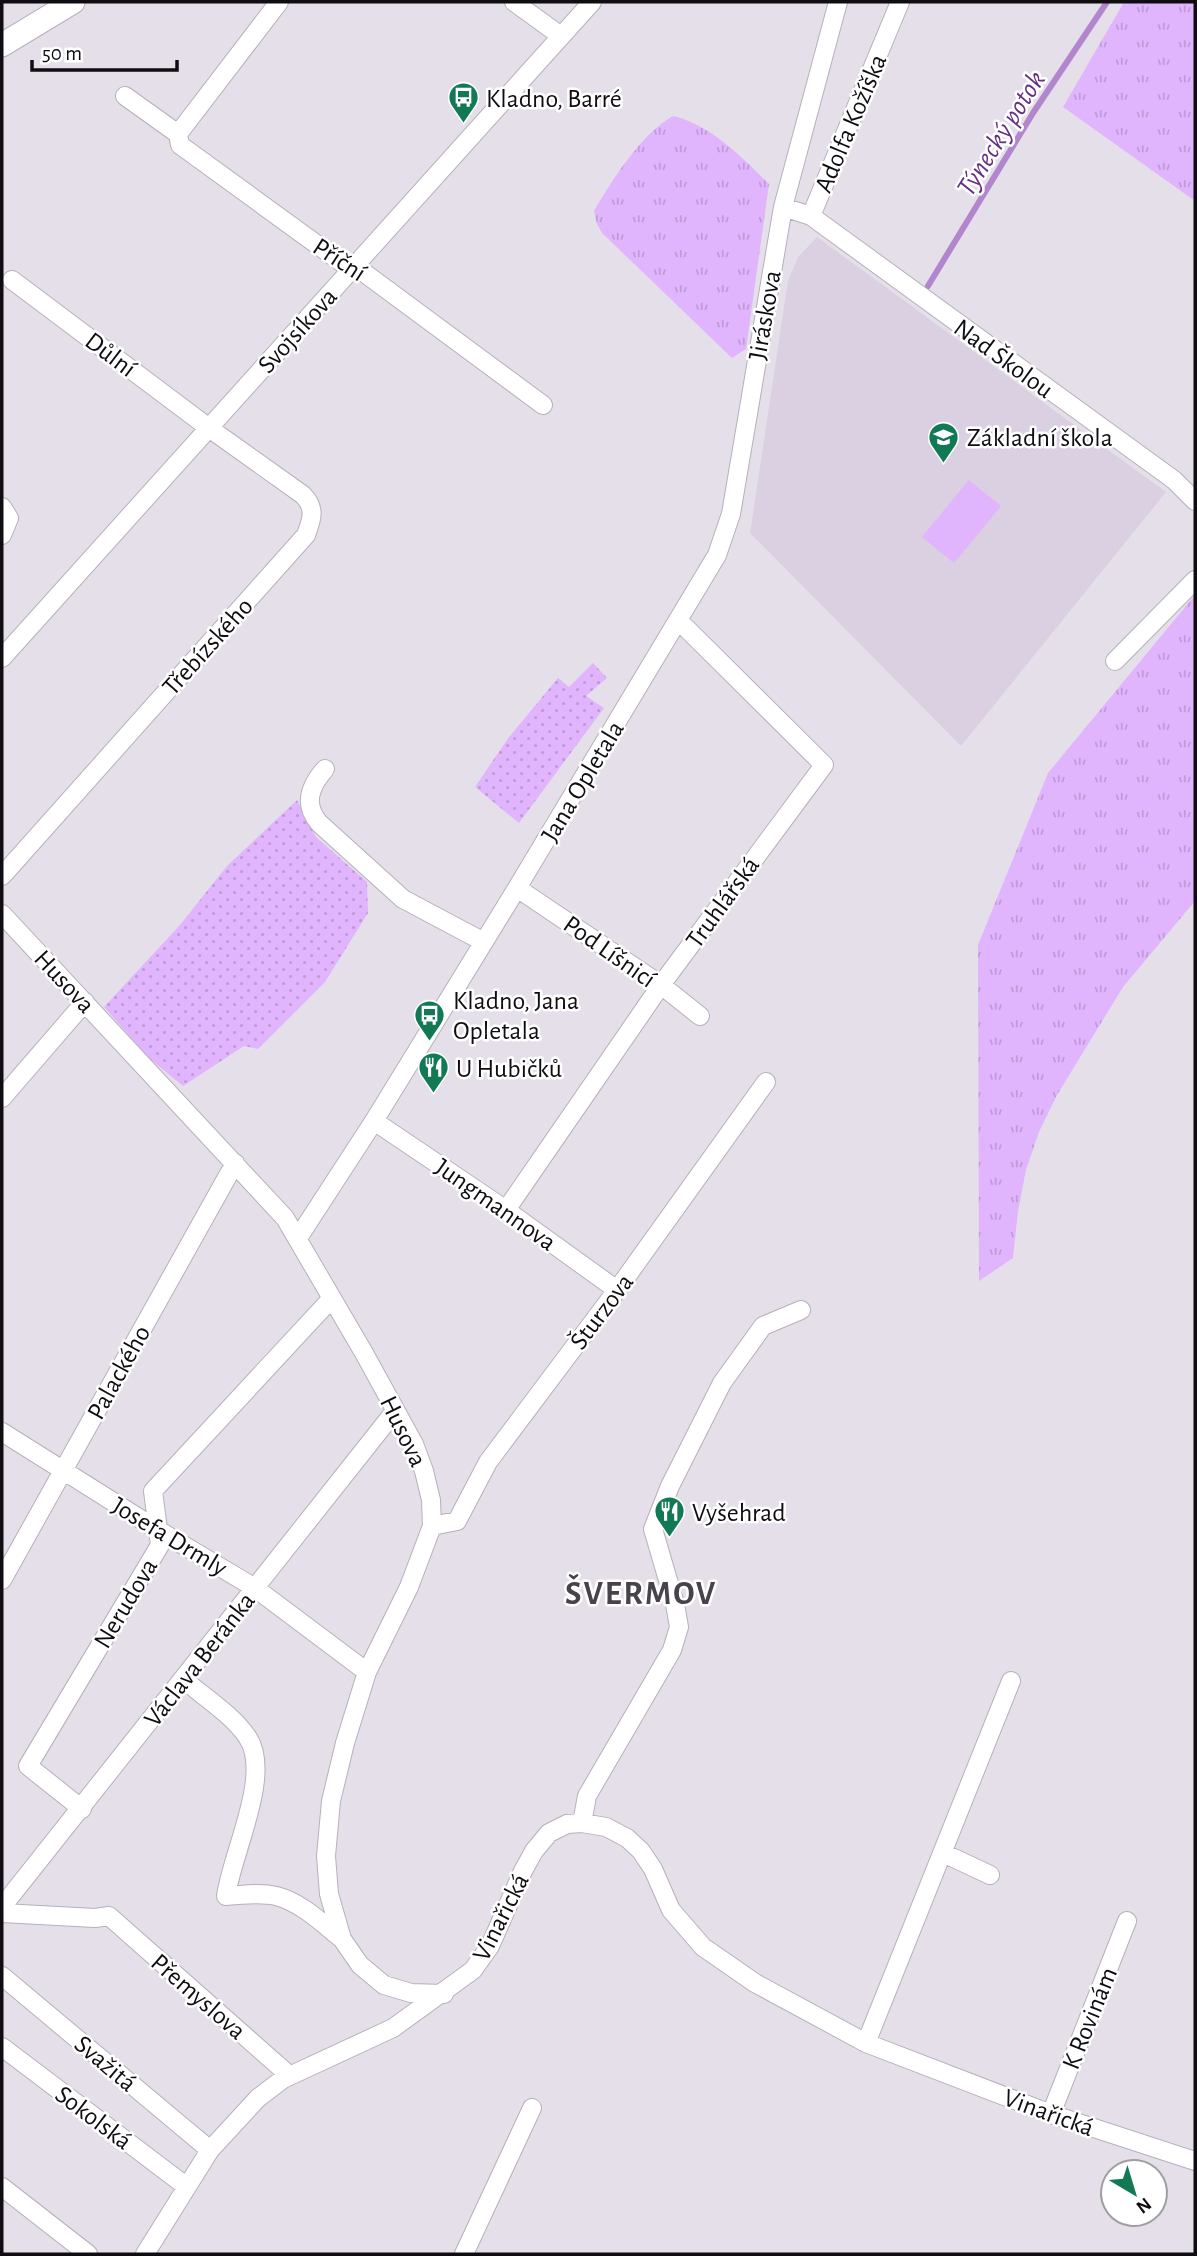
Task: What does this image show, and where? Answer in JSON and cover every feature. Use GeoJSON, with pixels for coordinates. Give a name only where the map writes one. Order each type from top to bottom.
{"type":"FeatureCollection","features":[{"type":"Feature","properties":{"kind":"street"},"geometry":{"type":"LineString","coordinates":[[2,44],[72,2]]}},
{"type":"Feature","properties":{"kind":"street"},"geometry":{"type":"LineString","coordinates":[[178,134],[279,2]]}},
{"type":"Feature","properties":{"kind":"street"},"geometry":{"type":"LineString","coordinates":[[514,2],[561,36]]}},
{"type":"Feature","properties":{"kind":"street","name":"Svojsíkova"},"geometry":{"type":"LineString","coordinates":[[2,658],[592,2]]}},
{"type":"Feature","properties":{"kind":"street","name":"Jiráskova"},"geometry":{"type":"LineString","coordinates":[[678,620],[717,555],[731,514],[783,207],[838,2]]}},
{"type":"Feature","properties":{"kind":"street","name":"Adolfa Kožíška"},"geometry":{"type":"LineString","coordinates":[[783,207],[811,216],[901,2]]}},
{"type":"Feature","properties":{"kind":"street","name":"Příční"},"geometry":{"type":"LineString","coordinates":[[125,96],[178,134],[180,145],[341,262],[355,266],[543,405]]}},
{"type":"Feature","properties":{"kind":"street","name":"Nad Školou"},"geometry":{"type":"LineString","coordinates":[[811,216],[1174,480],[1195,500]]}},
{"type":"Feature","properties":{"kind":"street","name":"Důlní"},"geometry":{"type":"LineString","coordinates":[[12,280],[209,428]]}},
{"type":"Feature","properties":{"kind":"street","name":"Třebízského"},"geometry":{"type":"LineString","coordinates":[[2,876],[306,535],[313,514],[310,502],[209,428]]}},
{"type":"Feature","properties":{"kind":"street"},"geometry":{"type":"LineString","coordinates":[[2,507],[9,518],[2,535]]}},
{"type":"Feature","properties":{"kind":"street"},"geometry":{"type":"LineString","coordinates":[[1115,661],[1195,580]]}},
{"type":"Feature","properties":{"kind":"street","name":"Jana Opletala"},"geometry":{"type":"LineString","coordinates":[[298,1238],[374,1121],[678,620]]}},
{"type":"Feature","properties":{"kind":"street","name":"Truhlářská"},"geometry":{"type":"LineString","coordinates":[[506,1210],[661,985],[824,765],[678,620]]}},
{"type":"Feature","properties":{"kind":"street"},"geometry":{"type":"LineString","coordinates":[[325,769],[314,782],[309,799],[312,812],[319,823],[403,899],[484,942]]}},
{"type":"Feature","properties":{"kind":"street","name":"Pod Líšnicí"},"geometry":{"type":"LineString","coordinates":[[517,888],[661,985],[700,1016]]}},
{"type":"Feature","properties":{"kind":"street","name":"Husova"},"geometry":{"type":"LineString","coordinates":[[2,915],[285,1218],[414,1444],[431,1500],[432,1526],[413,1578],[367,1672],[345,1743],[331,1801],[326,1856],[329,1894],[342,1939],[360,1965],[384,1985],[411,1993],[444,1994]]}},
{"type":"Feature","properties":{"kind":"street"},"geometry":{"type":"LineString","coordinates":[[2,1098],[85,1002]]}},
{"type":"Feature","properties":{"kind":"street","name":"Šturzova"},"geometry":{"type":"LineString","coordinates":[[432,1526],[457,1521],[488,1461],[617,1290],[766,1082]]}},
{"type":"Feature","properties":{"kind":"street","name":"Jungmannova"},"geometry":{"type":"LineString","coordinates":[[374,1121],[506,1210],[617,1290]]}},
{"type":"Feature","properties":{"kind":"street","name":"Palackého"},"geometry":{"type":"LineString","coordinates":[[2,1580],[235,1163]]}},
{"type":"Feature","properties":{"kind":"street","name":"Nerudova"},"geometry":{"type":"LineString","coordinates":[[82,1809],[28,1766],[160,1545],[153,1491],[332,1298]]}},
{"type":"Feature","properties":{"kind":"street"},"geometry":{"type":"LineString","coordinates":[[582,1822],[587,1796],[672,1650],[679,1627],[653,1529],[670,1486],[722,1383],[763,1326],[801,1310]]}},
{"type":"Feature","properties":{"kind":"street","name":"Václava Beránka"},"geometry":{"type":"LineString","coordinates":[[2,1908],[395,1411]]}},
{"type":"Feature","properties":{"kind":"street","name":"Josefa Drmly"},"geometry":{"type":"LineString","coordinates":[[3,1437],[64,1469],[255,1588],[367,1672]]}},
{"type":"Feature","properties":{"kind":"street"},"geometry":{"type":"LineString","coordinates":[[183,1679],[239,1728],[255,1752],[255,1789],[229,1874],[226,1896],[278,1896],[309,1913],[342,1939]]}},
{"type":"Feature","properties":{"kind":"street"},"geometry":{"type":"LineString","coordinates":[[866,2043],[1012,1681]]}},
{"type":"Feature","properties":{"kind":"street","name":"Vinařická"},"geometry":{"type":"LineString","coordinates":[[145,2254],[210,2150],[258,2098],[290,2076],[394,2028],[444,1994],[473,1970],[491,1946],[534,1851],[549,1833],[567,1824],[582,1822],[606,1828],[627,1838],[641,1851],[653,1869],[671,1910],[690,1934],[722,1962],[755,1983],[866,2043],[1051,2114],[1195,2161]]}},
{"type":"Feature","properties":{"kind":"street"},"geometry":{"type":"LineString","coordinates":[[943,1853],[990,1875]]}},
{"type":"Feature","properties":{"kind":"street","name":"Přemyslova"},"geometry":{"type":"LineString","coordinates":[[2,1913],[94,1918],[109,1916],[290,2076]]}},
{"type":"Feature","properties":{"kind":"street","name":"K Rovinám"},"geometry":{"type":"LineString","coordinates":[[1051,2114],[1127,1921]]}},
{"type":"Feature","properties":{"kind":"street","name":"Svažitá"},"geometry":{"type":"LineString","coordinates":[[2,1976],[210,2150]]}},
{"type":"Feature","properties":{"kind":"street","name":"Sokolská"},"geometry":{"type":"LineString","coordinates":[[2,2047],[187,2187]]}},
{"type":"Feature","properties":{"kind":"street"},"geometry":{"type":"LineString","coordinates":[[464,2254],[532,2108]]}},
{"type":"Feature","properties":{"kind":"street"},"geometry":{"type":"LineString","coordinates":[[2,2187],[88,2254]]}},
{"type":"Feature","properties":{"kind":"shaded area","name":"Základní škola"},"geometry":{"type":"Polygon","coordinates":[[[817,237],[1166,492],[961,746],[750,533],[788,281],[798,257],[817,237]]]}},
{"type":"Feature","properties":{"kind":"green space"},"geometry":{"type":"Polygon","coordinates":[[[1124,2],[1195,2],[1195,201],[1063,107],[1124,2]]]}},
{"type":"Feature","properties":{"kind":"green space"},"geometry":{"type":"Polygon","coordinates":[[[673,116],[713,134],[769,184],[746,349],[732,358],[602,233],[597,224],[594,211],[619,172],[649,134],[673,116]]]}},
{"type":"Feature","properties":{"kind":"green space"},"geometry":{"type":"Polygon","coordinates":[[[969,480],[1001,506],[954,563],[922,537],[969,480]]]}},
{"type":"Feature","properties":{"kind":"green space"},"geometry":{"type":"Polygon","coordinates":[[[1195,595],[1195,901],[1123,987],[1057,1095],[1039,1132],[1026,1170],[1013,1258],[979,1281],[978,945],[1048,773],[1195,595]]]}},
{"type":"Feature","properties":{"kind":"green space"},"geometry":{"type":"Polygon","coordinates":[[[593,663],[607,678],[586,696],[604,708],[519,823],[475,787],[509,737],[558,678],[569,687],[593,663]]]}},
{"type":"Feature","properties":{"kind":"green space"},"geometry":{"type":"Polygon","coordinates":[[[297,800],[316,837],[367,882],[368,913],[325,982],[258,1049],[244,1046],[183,1086],[149,1058],[104,1007],[180,925],[227,866],[297,800]]]}},
{"type":"Feature","properties":{"kind":"waterway","name":"Týnecký potok"},"geometry":{"type":"LineString","coordinates":[[928,286],[1033,113],[1107,2]]}},
{"type":"Feature","properties":{"kind":"place","name":"Kladno, Barré"},"geometry":{"type":"Point","coordinates":[463,125]}},
{"type":"Feature","properties":{"kind":"place","name":"Základní škola"},"geometry":{"type":"Point","coordinates":[944,464]}},
{"type":"Feature","properties":{"kind":"place","name":"Kladno, Jana Opletala"},"geometry":{"type":"Point","coordinates":[430,1042]}},
{"type":"Feature","properties":{"kind":"place","name":"U Hubičků"},"geometry":{"type":"Point","coordinates":[433,1095]}},
{"type":"Feature","properties":{"kind":"place","name":"Vyšehrad"},"geometry":{"type":"Point","coordinates":[669,1539]}},
{"type":"Feature","properties":{"kind":"district","name":"ŠVERMOV"},"geometry":{"type":"Point","coordinates":[641,1592]}}]}
